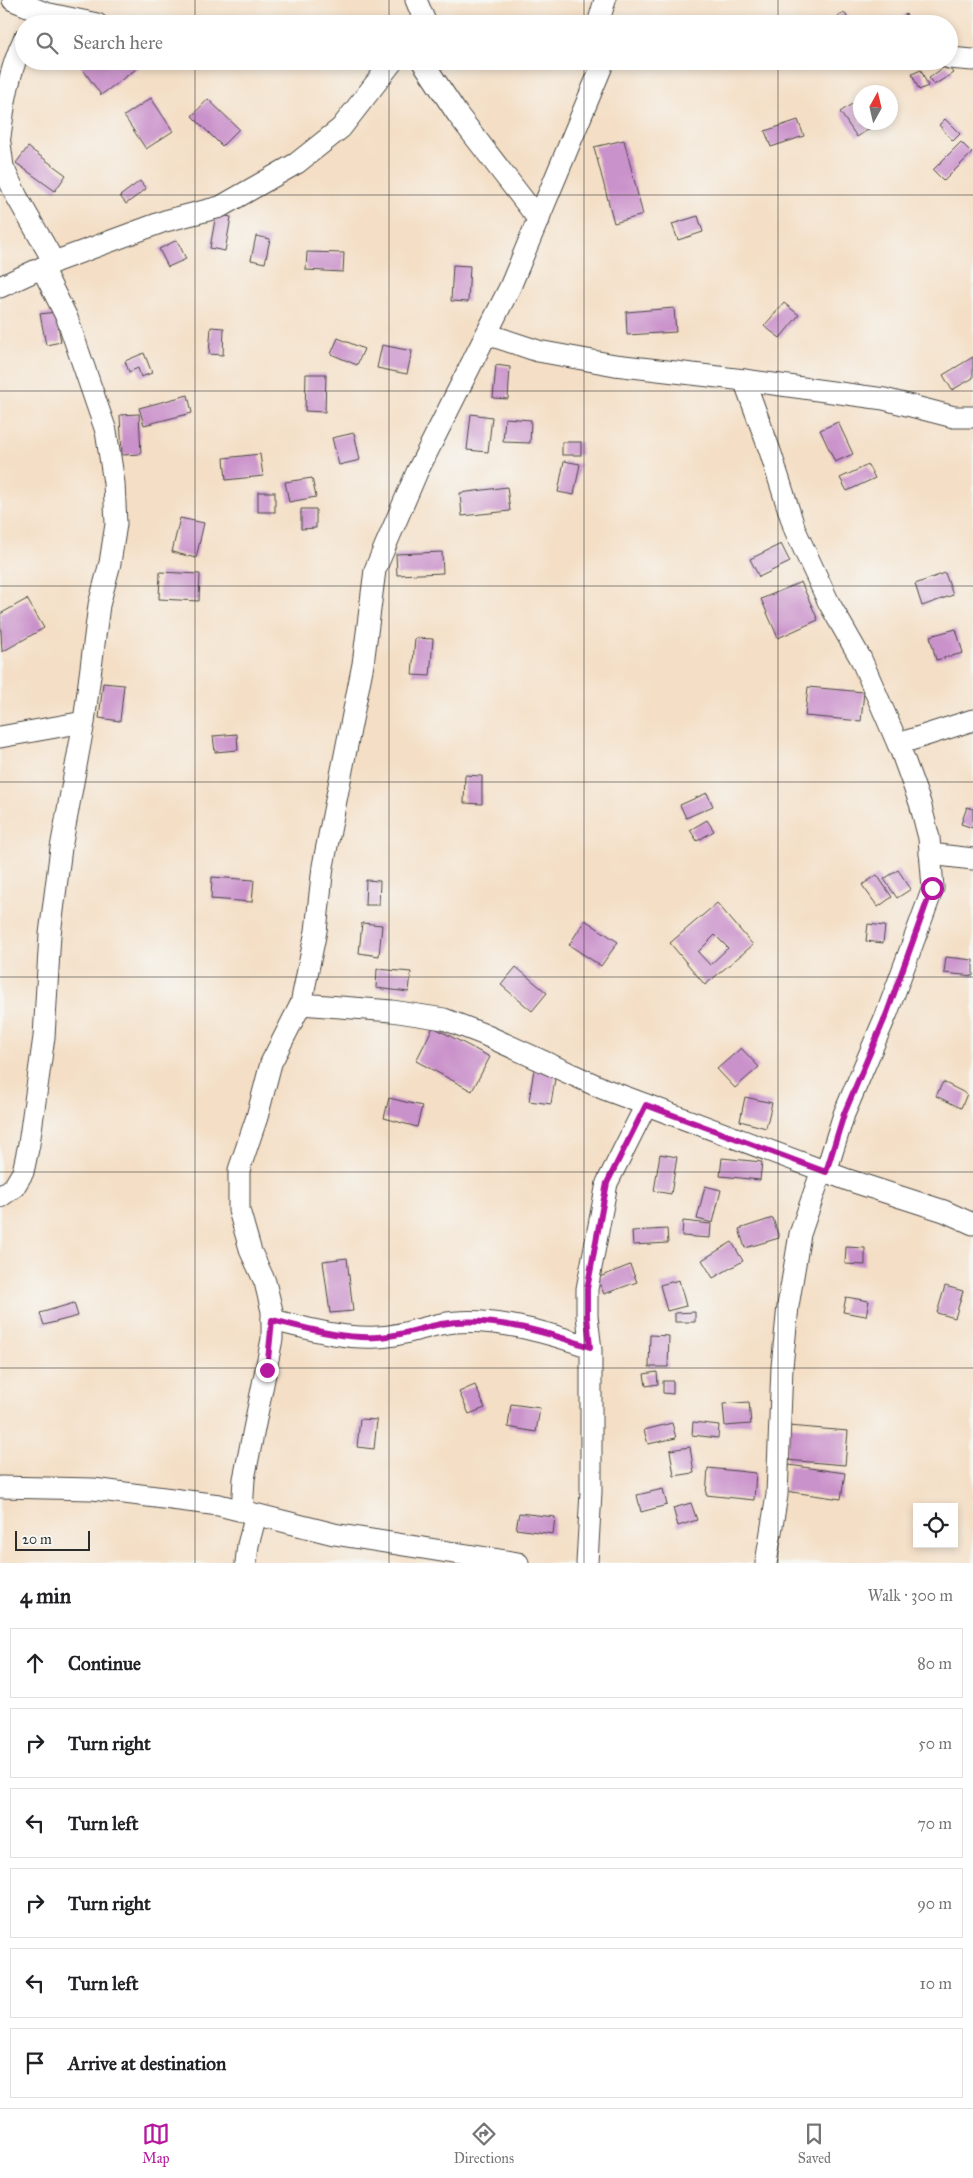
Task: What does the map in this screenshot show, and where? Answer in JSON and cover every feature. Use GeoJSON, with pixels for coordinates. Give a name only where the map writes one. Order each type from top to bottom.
{"type":"FeatureCollection","features":[{"type":"Feature","properties":{"kind":"street"},"geometry":{"type":"LineString","coordinates":[[13,0],[32,15]]}},
{"type":"Feature","properties":{"kind":"street"},"geometry":{"type":"LineString","coordinates":[[416,0],[422,15]]}},
{"type":"Feature","properties":{"kind":"street"},"geometry":{"type":"LineString","coordinates":[[601,15],[605,0]]}},
{"type":"Feature","properties":{"kind":"street"},"geometry":{"type":"LineString","coordinates":[[958,59],[973,60]]}},
{"type":"Feature","properties":{"kind":"street"},"geometry":{"type":"LineString","coordinates":[[0,137],[4,106],[15,60]]}},
{"type":"Feature","properties":{"kind":"street"},"geometry":{"type":"LineString","coordinates":[[0,287],[48,265],[165,221],[220,207],[297,163],[341,128],[386,70]]}},
{"type":"Feature","properties":{"kind":"street"},"geometry":{"type":"LineString","coordinates":[[428,70],[458,115],[539,220]]}},
{"type":"Feature","properties":{"kind":"street"},"geometry":{"type":"LineString","coordinates":[[246,1563],[249,1513],[244,1479],[267,1370],[272,1311],[265,1282],[251,1252],[239,1210],[239,1170],[257,1117],[271,1063],[301,1004],[316,931],[323,866],[363,664],[375,570],[417,472],[510,287],[600,70]]}},
{"type":"Feature","properties":{"kind":"street"},"geometry":{"type":"LineString","coordinates":[[0,143],[3,167],[48,265],[106,431],[114,483],[116,524],[110,563],[99,605],[84,722],[61,848],[53,905],[44,1037],[29,1144],[23,1172],[14,1187],[0,1197]]}},
{"type":"Feature","properties":{"kind":"street"},"geometry":{"type":"LineString","coordinates":[[487,334],[538,351],[615,366],[744,380],[884,399],[954,417],[973,417]]}},
{"type":"Feature","properties":{"kind":"street"},"geometry":{"type":"LineString","coordinates":[[744,380],[770,451],[795,530],[829,603],[861,659],[898,744],[920,804],[929,838],[932,888],[887,1013],[844,1114],[800,1234],[788,1306],[782,1367],[777,1494],[766,1563]]}},
{"type":"Feature","properties":{"kind":"street"},"geometry":{"type":"LineString","coordinates":[[898,744],[973,720]]}},
{"type":"Feature","properties":{"kind":"street"},"geometry":{"type":"LineString","coordinates":[[0,737],[84,722]]}},
{"type":"Feature","properties":{"kind":"street"},"geometry":{"type":"LineString","coordinates":[[930,854],[973,859]]}},
{"type":"Feature","properties":{"kind":"street"},"geometry":{"type":"LineString","coordinates":[[301,1004],[392,1011],[444,1019],[484,1034],[604,1089],[824,1171],[944,1211],[973,1224]]}},
{"type":"Feature","properties":{"kind":"street"},"geometry":{"type":"LineString","coordinates":[[587,1563],[591,1492],[590,1347],[587,1289],[607,1183],[646,1105]]}},
{"type":"Feature","properties":{"kind":"street"},"geometry":{"type":"LineString","coordinates":[[272,1320],[337,1334],[378,1337],[418,1331],[441,1324],[491,1324],[529,1328],[590,1347]]}},
{"type":"Feature","properties":{"kind":"street"},"geometry":{"type":"LineString","coordinates":[[0,1487],[94,1489],[219,1506],[334,1534],[518,1563]]}},
{"type":"Feature","properties":{"kind":"building"},"geometry":{"type":"Polygon","coordinates":[[[83,70],[135,70],[101,95],[83,70]]]}},
{"type":"Feature","properties":{"kind":"building"},"geometry":{"type":"Polygon","coordinates":[[[921,70],[928,86],[919,90],[912,74],[921,70]]]}},
{"type":"Feature","properties":{"kind":"building"},"geometry":{"type":"Polygon","coordinates":[[[940,70],[951,70],[953,73],[934,85],[929,78],[940,70]]]}},
{"type":"Feature","properties":{"kind":"building"},"geometry":{"type":"Polygon","coordinates":[[[151,98],[173,131],[146,149],[124,116],[151,98]]]}},
{"type":"Feature","properties":{"kind":"building"},"geometry":{"type":"Polygon","coordinates":[[[208,99],[239,129],[222,146],[192,116],[208,99]]]}},
{"type":"Feature","properties":{"kind":"building"},"geometry":{"type":"Polygon","coordinates":[[[852,104],[853,130],[868,130],[857,137],[840,112],[852,104]]]}},
{"type":"Feature","properties":{"kind":"building"},"geometry":{"type":"Polygon","coordinates":[[[945,119],[960,134],[953,141],[939,125],[945,119]]]}},
{"type":"Feature","properties":{"kind":"building"},"geometry":{"type":"Polygon","coordinates":[[[798,120],[804,136],[771,147],[765,131],[798,120]]]}},
{"type":"Feature","properties":{"kind":"building"},"geometry":{"type":"Polygon","coordinates":[[[624,140],[643,215],[614,223],[594,147],[624,140]]]}},
{"type":"Feature","properties":{"kind":"building"},"geometry":{"type":"Polygon","coordinates":[[[961,142],[972,153],[944,181],[933,170],[961,142]]]}},
{"type":"Feature","properties":{"kind":"building"},"geometry":{"type":"Polygon","coordinates":[[[28,147],[66,175],[55,191],[16,163],[28,147]]]}},
{"type":"Feature","properties":{"kind":"building"},"geometry":{"type":"Polygon","coordinates":[[[140,181],[146,189],[126,204],[120,196],[140,181]]]}},
{"type":"Feature","properties":{"kind":"building"},"geometry":{"type":"Polygon","coordinates":[[[216,214],[231,217],[225,251],[210,248],[216,214]]]}},
{"type":"Feature","properties":{"kind":"building"},"geometry":{"type":"Polygon","coordinates":[[[698,216],[703,232],[678,240],[672,224],[698,216]]]}},
{"type":"Feature","properties":{"kind":"building"},"geometry":{"type":"Polygon","coordinates":[[[256,236],[270,239],[265,263],[251,260],[256,236]]]}},
{"type":"Feature","properties":{"kind":"building"},"geometry":{"type":"Polygon","coordinates":[[[177,240],[186,259],[168,267],[159,249],[177,240]]]}},
{"type":"Feature","properties":{"kind":"building"},"geometry":{"type":"Polygon","coordinates":[[[307,252],[344,253],[343,272],[306,270],[307,252]]]}},
{"type":"Feature","properties":{"kind":"building"},"geometry":{"type":"Polygon","coordinates":[[[453,265],[470,266],[468,302],[451,301],[453,265]]]}},
{"type":"Feature","properties":{"kind":"building"},"geometry":{"type":"Polygon","coordinates":[[[784,303],[799,315],[780,338],[764,326],[784,303]]]}},
{"type":"Feature","properties":{"kind":"building"},"geometry":{"type":"Polygon","coordinates":[[[674,308],[676,332],[627,335],[626,312],[674,308]]]}},
{"type":"Feature","properties":{"kind":"building"},"geometry":{"type":"Polygon","coordinates":[[[56,312],[61,342],[46,345],[40,314],[56,312]]]}},
{"type":"Feature","properties":{"kind":"building"},"geometry":{"type":"Polygon","coordinates":[[[211,327],[224,328],[223,355],[209,354],[211,327]]]}},
{"type":"Feature","properties":{"kind":"building"},"geometry":{"type":"Polygon","coordinates":[[[338,338],[364,349],[357,365],[331,354],[338,338]]]}},
{"type":"Feature","properties":{"kind":"building"},"geometry":{"type":"Polygon","coordinates":[[[382,345],[412,351],[407,374],[377,368],[382,345]]]}},
{"type":"Feature","properties":{"kind":"building"},"geometry":{"type":"Polygon","coordinates":[[[144,353],[152,373],[141,377],[138,368],[129,372],[125,361],[144,353]]]}},
{"type":"Feature","properties":{"kind":"building"},"geometry":{"type":"Polygon","coordinates":[[[973,357],[973,378],[952,390],[943,375],[973,357]]]}},
{"type":"Feature","properties":{"kind":"building"},"geometry":{"type":"Polygon","coordinates":[[[496,365],[510,367],[508,399],[493,398],[496,365]]]}},
{"type":"Feature","properties":{"kind":"building"},"geometry":{"type":"Polygon","coordinates":[[[306,374],[326,374],[325,412],[305,411],[306,374]]]}},
{"type":"Feature","properties":{"kind":"building"},"geometry":{"type":"Polygon","coordinates":[[[188,395],[192,413],[144,425],[139,408],[188,395]]]}},
{"type":"Feature","properties":{"kind":"building"},"geometry":{"type":"Polygon","coordinates":[[[139,414],[141,454],[122,455],[120,415],[139,414]]]}},
{"type":"Feature","properties":{"kind":"building"},"geometry":{"type":"Polygon","coordinates":[[[471,414],[492,417],[488,452],[467,450],[471,414]]]}},
{"type":"Feature","properties":{"kind":"building"},"geometry":{"type":"Polygon","coordinates":[[[505,418],[531,420],[530,443],[503,442],[505,418]]]}},
{"type":"Feature","properties":{"kind":"building"},"geometry":{"type":"Polygon","coordinates":[[[838,422],[853,454],[835,462],[820,430],[838,422]]]}},
{"type":"Feature","properties":{"kind":"building"},"geometry":{"type":"Polygon","coordinates":[[[354,433],[360,460],[339,465],[332,438],[354,433]]]}},
{"type":"Feature","properties":{"kind":"building"},"geometry":{"type":"Polygon","coordinates":[[[562,442],[581,442],[581,455],[562,455],[562,442]]]}},
{"type":"Feature","properties":{"kind":"building"},"geometry":{"type":"Polygon","coordinates":[[[260,454],[263,476],[226,480],[224,458],[260,454]]]}},
{"type":"Feature","properties":{"kind":"building"},"geometry":{"type":"Polygon","coordinates":[[[564,461],[580,464],[574,495],[558,492],[564,461]]]}},
{"type":"Feature","properties":{"kind":"building"},"geometry":{"type":"Polygon","coordinates":[[[868,465],[875,478],[847,491],[840,478],[868,465]]]}},
{"type":"Feature","properties":{"kind":"building"},"geometry":{"type":"Polygon","coordinates":[[[312,478],[316,497],[289,502],[285,482],[312,478]]]}},
{"type":"Feature","properties":{"kind":"building"},"geometry":{"type":"Polygon","coordinates":[[[507,487],[510,511],[462,516],[460,493],[507,487]]]}},
{"type":"Feature","properties":{"kind":"building"},"geometry":{"type":"Polygon","coordinates":[[[258,492],[275,492],[275,512],[258,512],[258,492]]]}},
{"type":"Feature","properties":{"kind":"building"},"geometry":{"type":"Polygon","coordinates":[[[301,509],[316,509],[316,528],[301,529],[301,509]]]}},
{"type":"Feature","properties":{"kind":"building"},"geometry":{"type":"Polygon","coordinates":[[[180,518],[204,523],[196,558],[172,552],[180,518]]]}},
{"type":"Feature","properties":{"kind":"building"},"geometry":{"type":"Polygon","coordinates":[[[781,544],[790,562],[759,577],[750,559],[781,544]]]}},
{"type":"Feature","properties":{"kind":"building"},"geometry":{"type":"Polygon","coordinates":[[[442,552],[443,573],[397,575],[396,554],[442,552]]]}},
{"type":"Feature","properties":{"kind":"building"},"geometry":{"type":"Polygon","coordinates":[[[160,572],[200,574],[199,601],[159,599],[160,572]]]}},
{"type":"Feature","properties":{"kind":"building"},"geometry":{"type":"Polygon","coordinates":[[[945,573],[953,595],[922,606],[915,584],[945,573]]]}},
{"type":"Feature","properties":{"kind":"building"},"geometry":{"type":"Polygon","coordinates":[[[801,582],[818,620],[778,638],[761,599],[801,582]]]}},
{"type":"Feature","properties":{"kind":"building"},"geometry":{"type":"Polygon","coordinates":[[[27,599],[44,628],[2,652],[0,614],[27,599]]]}},
{"type":"Feature","properties":{"kind":"building"},"geometry":{"type":"Polygon","coordinates":[[[956,629],[963,653],[936,660],[930,636],[956,629]]]}},
{"type":"Feature","properties":{"kind":"building"},"geometry":{"type":"Polygon","coordinates":[[[415,638],[433,639],[430,676],[412,675],[415,638]]]}},
{"type":"Feature","properties":{"kind":"building"},"geometry":{"type":"Polygon","coordinates":[[[103,683],[124,685],[120,721],[99,718],[103,683]]]}},
{"type":"Feature","properties":{"kind":"building"},"geometry":{"type":"Polygon","coordinates":[[[808,687],[864,692],[861,721],[805,716],[808,687]]]}},
{"type":"Feature","properties":{"kind":"building"},"geometry":{"type":"Polygon","coordinates":[[[237,734],[238,750],[215,752],[213,736],[237,734]]]}},
{"type":"Feature","properties":{"kind":"building"},"geometry":{"type":"Polygon","coordinates":[[[465,775],[482,776],[482,804],[464,803],[465,775]]]}},
{"type":"Feature","properties":{"kind":"building"},"geometry":{"type":"Polygon","coordinates":[[[707,793],[713,806],[686,818],[680,805],[707,793]]]}},
{"type":"Feature","properties":{"kind":"building"},"geometry":{"type":"Polygon","coordinates":[[[967,807],[973,809],[973,828],[961,824],[967,807]]]}},
{"type":"Feature","properties":{"kind":"building"},"geometry":{"type":"Polygon","coordinates":[[[707,820],[714,831],[697,841],[690,830],[707,820]]]}},
{"type":"Feature","properties":{"kind":"building"},"geometry":{"type":"Polygon","coordinates":[[[898,870],[911,889],[897,898],[884,879],[898,870]]]}},
{"type":"Feature","properties":{"kind":"building"},"geometry":{"type":"Polygon","coordinates":[[[877,875],[892,897],[878,907],[862,885],[877,875]]]}},
{"type":"Feature","properties":{"kind":"building"},"geometry":{"type":"Polygon","coordinates":[[[212,877],[254,880],[252,902],[211,899],[212,877]]]}},
{"type":"Feature","properties":{"kind":"building"},"geometry":{"type":"Polygon","coordinates":[[[366,880],[380,881],[379,905],[365,905],[366,880]]]}},
{"type":"Feature","properties":{"kind":"building"},"geometry":{"type":"Polygon","coordinates":[[[717,903],[753,945],[705,985],[670,943],[717,903]],[[715,935],[698,952],[710,965],[728,948],[715,935]]]}},
{"type":"Feature","properties":{"kind":"building"},"geometry":{"type":"Polygon","coordinates":[[[585,920],[618,942],[601,966],[569,945],[585,920]]]}},
{"type":"Feature","properties":{"kind":"building"},"geometry":{"type":"Polygon","coordinates":[[[362,923],[382,925],[379,956],[359,953],[362,923]]]}},
{"type":"Feature","properties":{"kind":"building"},"geometry":{"type":"Polygon","coordinates":[[[868,924],[885,926],[883,943],[866,941],[868,924]]]}},
{"type":"Feature","properties":{"kind":"building"},"geometry":{"type":"Polygon","coordinates":[[[946,957],[973,960],[973,976],[944,973],[946,957]]]}},
{"type":"Feature","properties":{"kind":"building"},"geometry":{"type":"Polygon","coordinates":[[[516,967],[547,993],[532,1011],[501,985],[516,967]]]}},
{"type":"Feature","properties":{"kind":"building"},"geometry":{"type":"Polygon","coordinates":[[[377,969],[411,972],[409,992],[376,988],[377,969]]]}},
{"type":"Feature","properties":{"kind":"building"},"geometry":{"type":"Polygon","coordinates":[[[433,1027],[490,1057],[472,1091],[416,1061],[433,1027]]]}},
{"type":"Feature","properties":{"kind":"building"},"geometry":{"type":"Polygon","coordinates":[[[741,1048],[759,1067],[735,1088],[717,1069],[741,1048]]]}},
{"type":"Feature","properties":{"kind":"building"},"geometry":{"type":"Polygon","coordinates":[[[534,1069],[556,1072],[551,1104],[529,1101],[534,1069]]]}},
{"type":"Feature","properties":{"kind":"building"},"geometry":{"type":"Polygon","coordinates":[[[943,1082],[967,1094],[961,1108],[936,1096],[943,1082]]]}},
{"type":"Feature","properties":{"kind":"building"},"geometry":{"type":"Polygon","coordinates":[[[745,1097],[772,1103],[766,1128],[740,1121],[745,1097]]]}},
{"type":"Feature","properties":{"kind":"building"},"geometry":{"type":"Polygon","coordinates":[[[389,1098],[422,1106],[417,1127],[384,1118],[389,1098]]]}},
{"type":"Feature","properties":{"kind":"building"},"geometry":{"type":"Polygon","coordinates":[[[660,1154],[677,1157],[671,1194],[654,1191],[660,1154]]]}},
{"type":"Feature","properties":{"kind":"building"},"geometry":{"type":"Polygon","coordinates":[[[722,1158],[762,1162],[760,1180],[720,1176],[722,1158]]]}},
{"type":"Feature","properties":{"kind":"building"},"geometry":{"type":"Polygon","coordinates":[[[705,1186],[721,1190],[713,1223],[697,1219],[705,1186]]]}},
{"type":"Feature","properties":{"kind":"building"},"geometry":{"type":"Polygon","coordinates":[[[773,1218],[779,1238],[745,1248],[739,1229],[773,1218]]]}},
{"type":"Feature","properties":{"kind":"building"},"geometry":{"type":"Polygon","coordinates":[[[683,1221],[711,1224],[710,1238],[682,1236],[683,1221]]]}},
{"type":"Feature","properties":{"kind":"building"},"geometry":{"type":"Polygon","coordinates":[[[667,1229],[668,1243],[633,1245],[632,1231],[667,1229]]]}},
{"type":"Feature","properties":{"kind":"building"},"geometry":{"type":"Polygon","coordinates":[[[732,1242],[743,1261],[713,1278],[702,1260],[732,1242]]]}},
{"type":"Feature","properties":{"kind":"building"},"geometry":{"type":"Polygon","coordinates":[[[846,1247],[865,1248],[865,1265],[845,1264],[846,1247]]]}},
{"type":"Feature","properties":{"kind":"building"},"geometry":{"type":"Polygon","coordinates":[[[347,1258],[353,1311],[330,1313],[323,1261],[347,1258]]]}},
{"type":"Feature","properties":{"kind":"building"},"geometry":{"type":"Polygon","coordinates":[[[630,1265],[637,1282],[604,1294],[597,1278],[630,1265]]]}},
{"type":"Feature","properties":{"kind":"building"},"geometry":{"type":"Polygon","coordinates":[[[679,1280],[686,1306],[667,1311],[660,1285],[679,1280]]]}},
{"type":"Feature","properties":{"kind":"building"},"geometry":{"type":"Polygon","coordinates":[[[945,1286],[963,1291],[955,1318],[937,1313],[945,1286]]]}},
{"type":"Feature","properties":{"kind":"building"},"geometry":{"type":"Polygon","coordinates":[[[846,1297],[869,1301],[866,1316],[843,1312],[846,1297]]]}},
{"type":"Feature","properties":{"kind":"building"},"geometry":{"type":"Polygon","coordinates":[[[74,1303],[78,1316],[44,1325],[40,1313],[74,1303]]]}},
{"type":"Feature","properties":{"kind":"building"},"geometry":{"type":"Polygon","coordinates":[[[695,1312],[695,1322],[675,1322],[675,1313],[695,1312]]]}},
{"type":"Feature","properties":{"kind":"building"},"geometry":{"type":"Polygon","coordinates":[[[650,1335],[669,1336],[668,1367],[649,1367],[650,1335]]]}},
{"type":"Feature","properties":{"kind":"building"},"geometry":{"type":"Polygon","coordinates":[[[657,1372],[658,1384],[646,1386],[644,1374],[657,1372]]]}},
{"type":"Feature","properties":{"kind":"building"},"geometry":{"type":"Polygon","coordinates":[[[663,1381],[673,1381],[673,1394],[663,1393],[663,1381]]]}},
{"type":"Feature","properties":{"kind":"building"},"geometry":{"type":"Polygon","coordinates":[[[475,1385],[485,1408],[469,1414],[459,1392],[475,1385]]]}},
{"type":"Feature","properties":{"kind":"building"},"geometry":{"type":"Polygon","coordinates":[[[749,1402],[751,1424],[725,1426],[723,1404],[749,1402]]]}},
{"type":"Feature","properties":{"kind":"building"},"geometry":{"type":"Polygon","coordinates":[[[511,1404],[540,1408],[536,1432],[508,1427],[511,1404]]]}},
{"type":"Feature","properties":{"kind":"building"},"geometry":{"type":"Polygon","coordinates":[[[360,1419],[377,1420],[374,1449],[357,1447],[360,1419]]]}},
{"type":"Feature","properties":{"kind":"building"},"geometry":{"type":"Polygon","coordinates":[[[693,1422],[719,1425],[718,1438],[692,1435],[693,1422]]]}},
{"type":"Feature","properties":{"kind":"building"},"geometry":{"type":"Polygon","coordinates":[[[672,1423],[676,1438],[648,1444],[644,1430],[672,1423]]]}},
{"type":"Feature","properties":{"kind":"building"},"geometry":{"type":"Polygon","coordinates":[[[788,1426],[848,1431],[845,1465],[786,1460],[788,1426]]]}},
{"type":"Feature","properties":{"kind":"building"},"geometry":{"type":"Polygon","coordinates":[[[690,1447],[694,1473],[674,1476],[670,1450],[690,1447]]]}},
{"type":"Feature","properties":{"kind":"building"},"geometry":{"type":"Polygon","coordinates":[[[789,1465],[845,1473],[841,1499],[785,1491],[789,1465]]]}},
{"type":"Feature","properties":{"kind":"building"},"geometry":{"type":"Polygon","coordinates":[[[708,1468],[756,1473],[754,1500],[706,1495],[708,1468]]]}},
{"type":"Feature","properties":{"kind":"building"},"geometry":{"type":"Polygon","coordinates":[[[663,1489],[667,1505],[641,1512],[637,1495],[663,1489]]]}},
{"type":"Feature","properties":{"kind":"building"},"geometry":{"type":"Polygon","coordinates":[[[691,1503],[697,1520],[678,1526],[673,1508],[691,1503]]]}},
{"type":"Feature","properties":{"kind":"building"},"geometry":{"type":"Polygon","coordinates":[[[519,1513],[555,1517],[553,1534],[516,1529],[519,1513]]]}},
{"type":"Feature","properties":{"kind":"route"},"geometry":{"type":"LineString","coordinates":[[267,1370],[272,1339],[272,1320],[313,1330],[360,1337],[378,1337],[418,1331],[441,1324],[491,1324],[529,1328],[590,1347],[587,1289],[607,1183],[646,1105],[826,1172],[844,1114],[887,1013],[932,888]]}}]}
